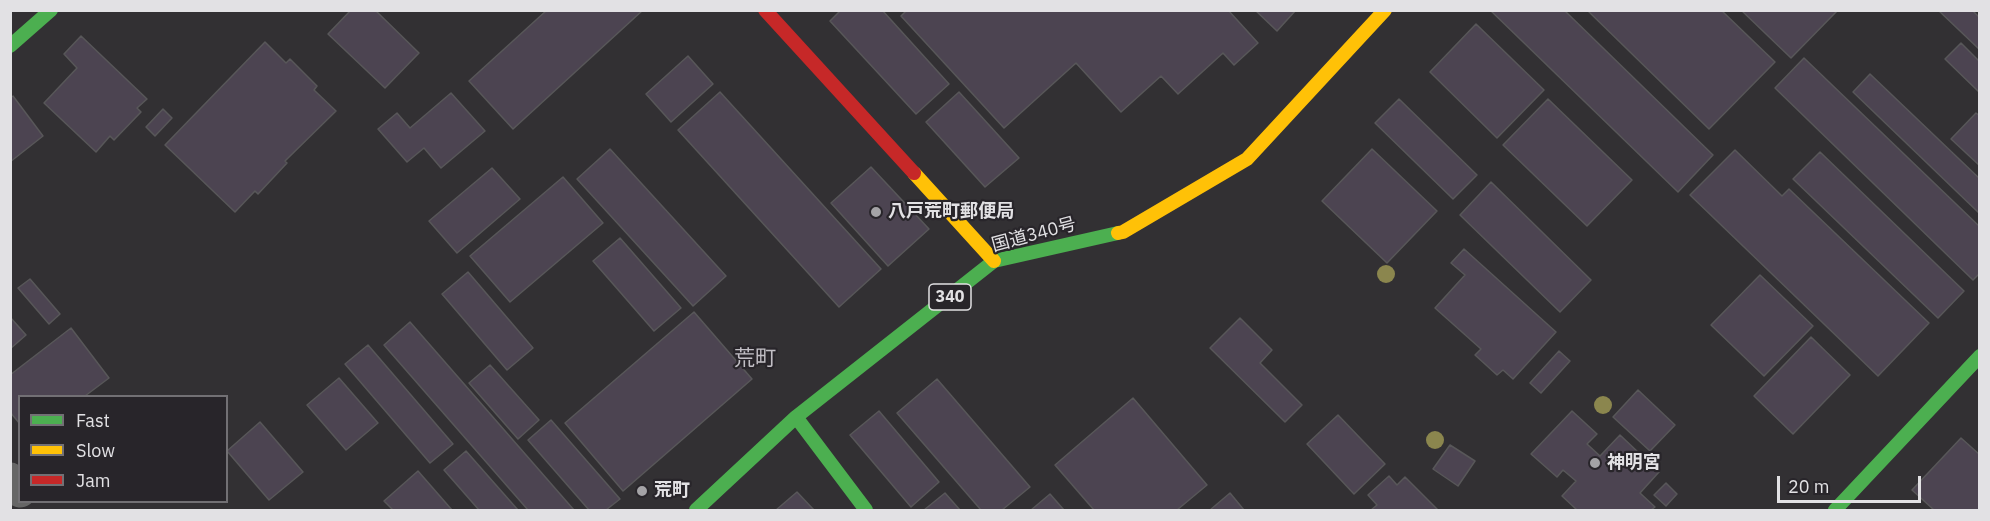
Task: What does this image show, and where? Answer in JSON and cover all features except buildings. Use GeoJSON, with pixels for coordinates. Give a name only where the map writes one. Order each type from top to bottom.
{"type":"FeatureCollection","features":[{"type":"Feature","properties":{"kind":"main road"},"geometry":{"type":"LineString","coordinates":[[10,46],[51,10]]}},
{"type":"Feature","properties":{"kind":"main road"},"geometry":{"type":"LineString","coordinates":[[765,10],[994,261]]}},
{"type":"Feature","properties":{"kind":"main road","name":"国道340号"},"geometry":{"type":"LineString","coordinates":[[696,510],[796,417],[994,261],[1124,232],[1246,159],[1386,10]]}},
{"type":"Feature","properties":{"kind":"main road"},"geometry":{"type":"LineString","coordinates":[[1835,510],[1980,356]]}},
{"type":"Feature","properties":{"kind":"main road"},"geometry":{"type":"LineString","coordinates":[[796,417],[866,510]]}},
{"type":"Feature","properties":{"kind":"traffic: fast"},"geometry":{"type":"LineString","coordinates":[[10,46],[51,10]]}},
{"type":"Feature","properties":{"kind":"traffic: fast"},"geometry":{"type":"LineString","coordinates":[[696,510],[796,417],[994,261],[1118,233]]}},
{"type":"Feature","properties":{"kind":"traffic: fast"},"geometry":{"type":"LineString","coordinates":[[1835,510],[1980,356]]}},
{"type":"Feature","properties":{"kind":"traffic: fast"},"geometry":{"type":"LineString","coordinates":[[796,417],[866,510]]}},
{"type":"Feature","properties":{"kind":"traffic: slow"},"geometry":{"type":"LineString","coordinates":[[1118,233],[1247,159],[1385,10]]}},
{"type":"Feature","properties":{"kind":"traffic: slow"},"geometry":{"type":"LineString","coordinates":[[914,173],[994,261]]}},
{"type":"Feature","properties":{"kind":"traffic: jam"},"geometry":{"type":"LineString","coordinates":[[765,10],[914,173]]}},
{"type":"Feature","properties":{"kind":"place","name":"八戸荒町郵便局"},"geometry":{"type":"Point","coordinates":[876,212]}},
{"type":"Feature","properties":{"kind":"place","name":"神明宮"},"geometry":{"type":"Point","coordinates":[1595,463]}},
{"type":"Feature","properties":{"kind":"place","name":"荒町"},"geometry":{"type":"Point","coordinates":[642,491]}},
{"type":"Feature","properties":{"kind":"district","name":"荒町"},"geometry":{"type":"Point","coordinates":[755,359]}}]}
